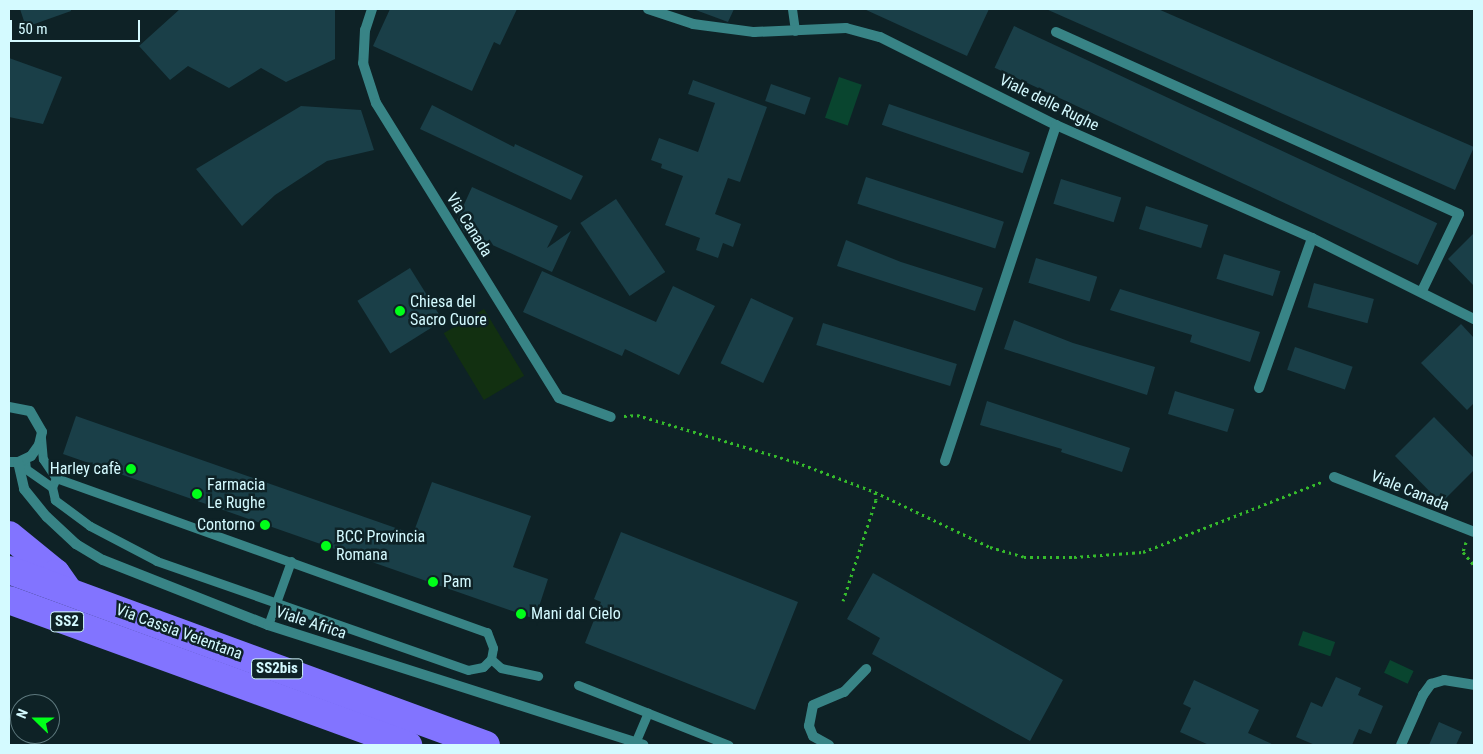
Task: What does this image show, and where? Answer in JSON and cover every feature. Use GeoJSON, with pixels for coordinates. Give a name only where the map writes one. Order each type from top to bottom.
{"type":"FeatureCollection","features":[{"type":"Feature","properties":{"kind":"highway"},"geometry":{"type":"LineString","coordinates":[[9,535],[56,573],[69,592]]}},
{"type":"Feature","properties":{"kind":"highway","name":"SS2"},"geometry":{"type":"LineString","coordinates":[[9,570],[69,592]]}},
{"type":"Feature","properties":{"kind":"highway","name":"Via Cassia Veientana"},"geometry":{"type":"LineString","coordinates":[[69,592],[486,745]]}},
{"type":"Feature","properties":{"kind":"highway","name":"SS2"},"geometry":{"type":"LineString","coordinates":[[9,600],[126,643]]}},
{"type":"Feature","properties":{"kind":"highway","name":"Via Cassia Veientana"},"geometry":{"type":"LineString","coordinates":[[126,643],[380,739],[408,745]]}},
{"type":"Feature","properties":{"kind":"street","name":"Via Canada"},"geometry":{"type":"LineString","coordinates":[[372,9],[365,30],[363,63],[376,103],[559,398],[611,417]]}},
{"type":"Feature","properties":{"kind":"street","name":"Viale delle Rughe"},"geometry":{"type":"LineString","coordinates":[[648,9],[693,24],[754,32],[863,31],[1056,124],[1312,238],[1422,291],[1474,319]]}},
{"type":"Feature","properties":{"kind":"street"},"geometry":{"type":"LineString","coordinates":[[1056,32],[1459,214],[1422,291]]}},
{"type":"Feature","properties":{"kind":"street"},"geometry":{"type":"LineString","coordinates":[[945,461],[1056,124]]}},
{"type":"Feature","properties":{"kind":"street"},"geometry":{"type":"LineString","coordinates":[[1259,388],[1312,238]]}},
{"type":"Feature","properties":{"kind":"street"},"geometry":{"type":"LineString","coordinates":[[9,407],[30,412],[40,426],[41,438],[36,451],[17,461]]}},
{"type":"Feature","properties":{"kind":"street","name":"Viale Africa"},"geometry":{"type":"LineString","coordinates":[[17,461],[24,490],[76,544],[103,560],[268,625],[639,744]]}},
{"type":"Feature","properties":{"kind":"street","name":"Viale Canada"},"geometry":{"type":"LineString","coordinates":[[1334,477],[1472,532]]}},
{"type":"Feature","properties":{"kind":"street"},"geometry":{"type":"LineString","coordinates":[[829,745],[813,736],[809,726],[813,704],[844,692],[866,669]]}},
{"type":"Feature","properties":{"kind":"street"},"geometry":{"type":"LineString","coordinates":[[1401,745],[1423,695],[1431,684],[1444,680],[1474,685]]}},
{"type":"Feature","properties":{"kind":"lane"},"geometry":{"type":"LineString","coordinates":[[792,9],[795,31]]}},
{"type":"Feature","properties":{"kind":"lane"},"geometry":{"type":"LineString","coordinates":[[17,461],[52,487],[56,500],[90,526],[156,561],[468,670],[483,667],[491,659],[493,648],[487,632],[56,478],[43,459],[41,438]]}},
{"type":"Feature","properties":{"kind":"lane"},"geometry":{"type":"LineString","coordinates":[[52,487],[56,478]]}},
{"type":"Feature","properties":{"kind":"lane"},"geometry":{"type":"LineString","coordinates":[[268,625],[291,562]]}},
{"type":"Feature","properties":{"kind":"lane"},"geometry":{"type":"LineString","coordinates":[[491,659],[501,668],[538,676]]}},
{"type":"Feature","properties":{"kind":"lane"},"geometry":{"type":"LineString","coordinates":[[578,685],[729,745]]}},
{"type":"Feature","properties":{"kind":"lane"},"geometry":{"type":"LineString","coordinates":[[639,744],[648,713]]}},
{"type":"Feature","properties":{"kind":"path"},"geometry":{"type":"LineString","coordinates":[[611,417],[637,415],[796,462],[874,492],[990,547],[1024,557],[1074,557],[1143,552],[1334,477]]}},
{"type":"Feature","properties":{"kind":"path"},"geometry":{"type":"LineString","coordinates":[[843,601],[876,500],[874,492]]}},
{"type":"Feature","properties":{"kind":"path"},"geometry":{"type":"LineString","coordinates":[[1472,532],[1463,552],[1474,565]]}},
{"type":"Feature","properties":{"kind":"shaded area"},"geometry":{"type":"Polygon","coordinates":[[[839,77],[862,85],[848,125],[825,118],[839,77]]]}},
{"type":"Feature","properties":{"kind":"shaded area"},"geometry":{"type":"Polygon","coordinates":[[[484,309],[524,376],[484,400],[444,333],[484,309]]]}},
{"type":"Feature","properties":{"kind":"shaded area"},"geometry":{"type":"Polygon","coordinates":[[[1303,631],[1335,642],[1330,656],[1298,645],[1303,631]]]}},
{"type":"Feature","properties":{"kind":"shaded area"},"geometry":{"type":"Polygon","coordinates":[[[1390,660],[1414,671],[1408,684],[1384,673],[1390,660]]]}},
{"type":"Feature","properties":{"kind":"building"},"geometry":{"type":"Polygon","coordinates":[[[20,9],[71,9],[71,11],[26,27],[20,9]]]}},
{"type":"Feature","properties":{"kind":"building"},"geometry":{"type":"Polygon","coordinates":[[[180,9],[335,9],[335,59],[286,82],[261,68],[229,88],[188,66],[170,80],[139,46],[180,9]]]}},
{"type":"Feature","properties":{"kind":"building"},"geometry":{"type":"Polygon","coordinates":[[[390,9],[517,9],[500,45],[494,42],[472,91],[373,46],[390,9]]]}},
{"type":"Feature","properties":{"kind":"building"},"geometry":{"type":"Polygon","coordinates":[[[693,9],[734,9],[728,22],[693,9]]]}},
{"type":"Feature","properties":{"kind":"building"},"geometry":{"type":"Polygon","coordinates":[[[864,9],[989,9],[967,56],[864,9]]]}},
{"type":"Feature","properties":{"kind":"building"},"geometry":{"type":"Polygon","coordinates":[[[1046,9],[1158,9],[1474,147],[1455,190],[1046,9]]]}},
{"type":"Feature","properties":{"kind":"building"},"geometry":{"type":"Polygon","coordinates":[[[1014,26],[1437,223],[1418,265],[995,68],[1014,26]]]}},
{"type":"Feature","properties":{"kind":"building"},"geometry":{"type":"Polygon","coordinates":[[[9,58],[62,77],[43,124],[9,117],[9,58]]]}},
{"type":"Feature","properties":{"kind":"building"},"geometry":{"type":"Polygon","coordinates":[[[693,80],[767,107],[740,182],[728,178],[715,214],[741,224],[733,247],[723,243],[718,258],[696,250],[700,238],[665,225],[683,176],[661,168],[662,164],[651,160],[659,138],[698,152],[715,103],[688,94],[693,80]]]}},
{"type":"Feature","properties":{"kind":"building"},"geometry":{"type":"Polygon","coordinates":[[[771,84],[811,98],[805,115],[765,101],[771,84]]]}},
{"type":"Feature","properties":{"kind":"building"},"geometry":{"type":"Polygon","coordinates":[[[889,104],[1030,153],[1023,173],[882,125],[889,104]]]}},
{"type":"Feature","properties":{"kind":"building"},"geometry":{"type":"Polygon","coordinates":[[[432,105],[514,147],[515,144],[583,176],[571,200],[420,129],[432,105]]]}},
{"type":"Feature","properties":{"kind":"building"},"geometry":{"type":"Polygon","coordinates":[[[301,106],[361,110],[374,150],[327,161],[275,195],[242,226],[196,169],[301,106]]]}},
{"type":"Feature","properties":{"kind":"building"},"geometry":{"type":"Polygon","coordinates":[[[866,177],[1004,222],[995,248],[857,204],[866,177]]]}},
{"type":"Feature","properties":{"kind":"building"},"geometry":{"type":"Polygon","coordinates":[[[1061,179],[1121,197],[1114,222],[1053,204],[1061,179]]]}},
{"type":"Feature","properties":{"kind":"building"},"geometry":{"type":"Polygon","coordinates":[[[472,187],[558,226],[547,248],[571,231],[552,272],[464,232],[457,220],[472,187]]]}},
{"type":"Feature","properties":{"kind":"building"},"geometry":{"type":"Polygon","coordinates":[[[616,199],[665,272],[630,296],[580,223],[616,199]]]}},
{"type":"Feature","properties":{"kind":"building"},"geometry":{"type":"Polygon","coordinates":[[[1146,206],[1208,225],[1201,248],[1139,229],[1146,206]]]}},
{"type":"Feature","properties":{"kind":"building"},"geometry":{"type":"Polygon","coordinates":[[[1474,233],[1474,286],[1448,259],[1474,233]]]}},
{"type":"Feature","properties":{"kind":"building"},"geometry":{"type":"Polygon","coordinates":[[[846,240],[901,262],[983,288],[975,311],[837,266],[846,240]]]}},
{"type":"Feature","properties":{"kind":"building"},"geometry":{"type":"Polygon","coordinates":[[[1224,254],[1280,271],[1273,296],[1216,279],[1224,254]]]}},
{"type":"Feature","properties":{"kind":"building"},"geometry":{"type":"Polygon","coordinates":[[[1036,258],[1097,277],[1090,302],[1028,283],[1036,258]]]}},
{"type":"Feature","properties":{"kind":"building","name":"Chiesa del Sacro Cuore"},"geometry":{"type":"Polygon","coordinates":[[[410,268],[443,321],[390,353],[357,301],[410,268]]]}},
{"type":"Feature","properties":{"kind":"building"},"geometry":{"type":"Polygon","coordinates":[[[542,271],[656,322],[673,286],[715,306],[679,375],[625,349],[622,356],[523,312],[542,271]]]}},
{"type":"Feature","properties":{"kind":"building"},"geometry":{"type":"Polygon","coordinates":[[[1314,283],[1374,299],[1367,323],[1308,307],[1314,283]]]}},
{"type":"Feature","properties":{"kind":"building"},"geometry":{"type":"Polygon","coordinates":[[[1120,289],[1260,332],[1250,362],[1190,342],[1192,335],[1110,310],[1120,289]]]}},
{"type":"Feature","properties":{"kind":"building"},"geometry":{"type":"Polygon","coordinates":[[[751,298],[794,318],[763,383],[721,363],[751,298]]]}},
{"type":"Feature","properties":{"kind":"building"},"geometry":{"type":"Polygon","coordinates":[[[1014,320],[1073,343],[1155,367],[1147,395],[1004,349],[1014,320]]]}},
{"type":"Feature","properties":{"kind":"building"},"geometry":{"type":"Polygon","coordinates":[[[823,323],[957,364],[950,386],[816,345],[823,323]]]}},
{"type":"Feature","properties":{"kind":"building"},"geometry":{"type":"Polygon","coordinates":[[[1461,324],[1474,338],[1474,403],[1467,410],[1421,363],[1461,324]]]}},
{"type":"Feature","properties":{"kind":"building"},"geometry":{"type":"Polygon","coordinates":[[[1295,347],[1353,367],[1345,390],[1287,370],[1295,347]]]}},
{"type":"Feature","properties":{"kind":"building"},"geometry":{"type":"Polygon","coordinates":[[[1175,391],[1234,409],[1227,432],[1168,414],[1175,391]]]}},
{"type":"Feature","properties":{"kind":"building"},"geometry":{"type":"Polygon","coordinates":[[[987,401],[1130,448],[1122,472],[1061,452],[1062,449],[980,425],[987,401]]]}},
{"type":"Feature","properties":{"kind":"building"},"geometry":{"type":"Polygon","coordinates":[[[76,416],[413,534],[432,482],[531,516],[513,567],[548,579],[535,619],[63,454],[76,416]]]}},
{"type":"Feature","properties":{"kind":"building"},"geometry":{"type":"Polygon","coordinates":[[[1434,417],[1474,458],[1474,470],[1441,503],[1395,456],[1434,417]]]}},
{"type":"Feature","properties":{"kind":"building"},"geometry":{"type":"Polygon","coordinates":[[[621,532],[798,602],[755,710],[585,643],[601,602],[594,599],[621,532]]]}},
{"type":"Feature","properties":{"kind":"building"},"geometry":{"type":"Polygon","coordinates":[[[873,573],[1063,680],[1030,741],[872,654],[880,638],[847,619],[873,573]]]}},
{"type":"Feature","properties":{"kind":"building"},"geometry":{"type":"Polygon","coordinates":[[[1336,677],[1361,688],[1358,695],[1383,706],[1371,734],[1359,729],[1352,745],[1315,745],[1296,737],[1311,702],[1322,707],[1336,677]]]}},
{"type":"Feature","properties":{"kind":"building"},"geometry":{"type":"Polygon","coordinates":[[[1194,680],[1259,710],[1248,733],[1274,745],[1209,745],[1180,732],[1191,708],[1183,704],[1194,680]]]}},
{"type":"Feature","properties":{"kind":"building"},"geometry":{"type":"Polygon","coordinates":[[[1439,722],[1462,732],[1456,745],[1429,745],[1439,722]]]}},
{"type":"Feature","properties":{"kind":"place","name":"Chiesa del Sacro Cuore"},"geometry":{"type":"Point","coordinates":[400,311]}},
{"type":"Feature","properties":{"kind":"place","name":"Harley cafè"},"geometry":{"type":"Point","coordinates":[131,469]}},
{"type":"Feature","properties":{"kind":"place","name":"Farmacia Le Rughe"},"geometry":{"type":"Point","coordinates":[197,494]}},
{"type":"Feature","properties":{"kind":"place","name":"Contorno"},"geometry":{"type":"Point","coordinates":[265,525]}},
{"type":"Feature","properties":{"kind":"place","name":"BCC Provincia Romana"},"geometry":{"type":"Point","coordinates":[326,546]}},
{"type":"Feature","properties":{"kind":"place","name":"Pam"},"geometry":{"type":"Point","coordinates":[433,582]}},
{"type":"Feature","properties":{"kind":"place","name":"Mani dal Cielo"},"geometry":{"type":"Point","coordinates":[521,614]}}]}
